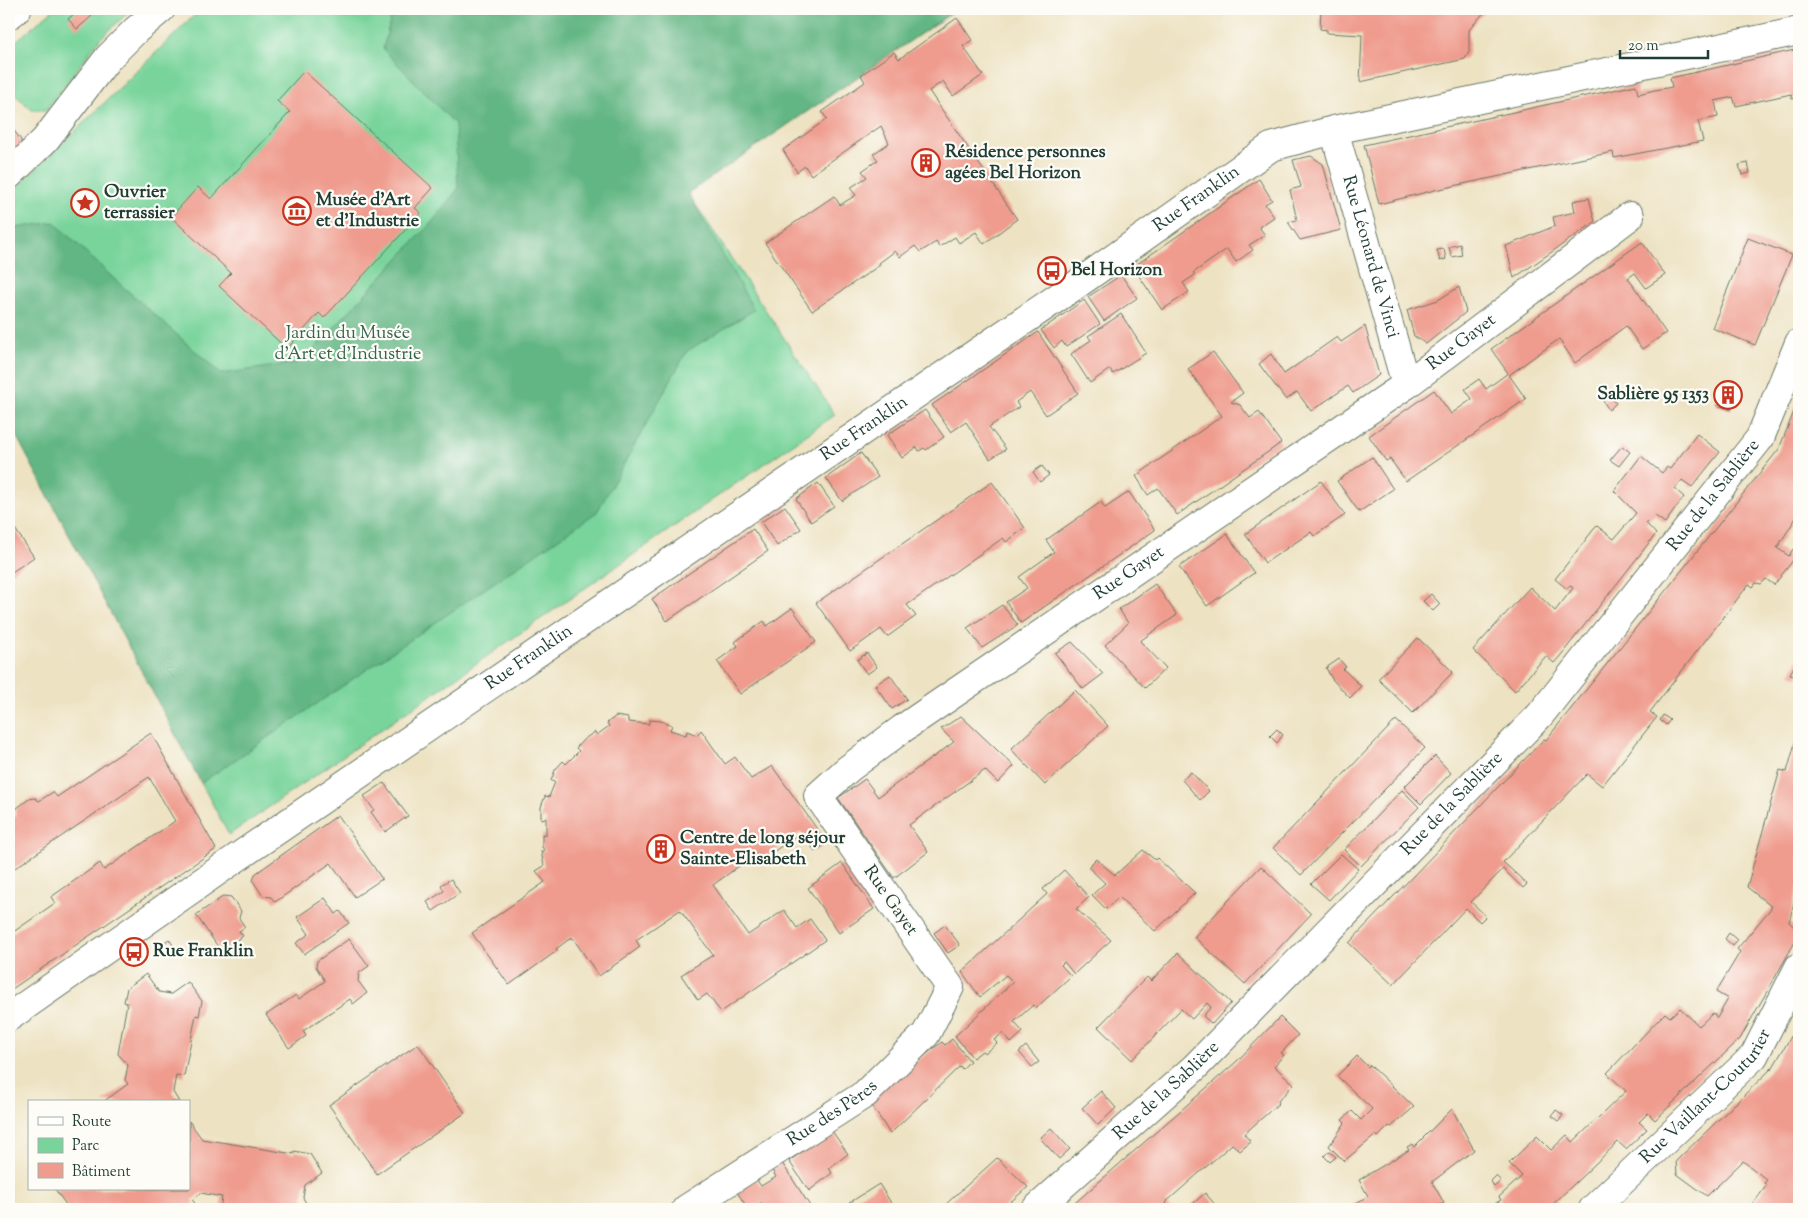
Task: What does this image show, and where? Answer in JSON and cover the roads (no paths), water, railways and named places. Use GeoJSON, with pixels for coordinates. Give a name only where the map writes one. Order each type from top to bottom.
{"type":"FeatureCollection","features":[{"type":"Feature","properties":{"kind":"street"},"geometry":{"type":"LineString","coordinates":[[9,16],[17,9]]}},
{"type":"Feature","properties":{"kind":"street"},"geometry":{"type":"LineString","coordinates":[[9,175],[45,140],[108,58],[127,38],[161,9]]}},
{"type":"Feature","properties":{"kind":"street","name":"Rue Franklin"},"geometry":{"type":"LineString","coordinates":[[9,1016],[1060,296],[1271,147],[1334,130],[1799,31]]}},
{"type":"Feature","properties":{"kind":"street","name":"Rue Léonard de Vinci"},"geometry":{"type":"LineString","coordinates":[[1334,130],[1406,385]]}},
{"type":"Feature","properties":{"kind":"street","name":"Rue Gayet"},"geometry":{"type":"LineString","coordinates":[[950,987],[818,796],[848,769],[902,729],[1406,385],[1630,216]]}},
{"type":"Feature","properties":{"kind":"street","name":"Rue de la Sablière"},"geometry":{"type":"LineString","coordinates":[[1036,1209],[1194,1068],[1540,715],[1760,438],[1799,343]]}},
{"type":"Feature","properties":{"kind":"street","name":"Rue Vaillant-Couturier"},"geometry":{"type":"LineString","coordinates":[[1592,1209],[1754,1056],[1799,967]]}},
{"type":"Feature","properties":{"kind":"street","name":"Rue des Pères"},"geometry":{"type":"LineString","coordinates":[[686,1209],[865,1094],[926,1034],[950,987]]}},
{"type":"Feature","properties":{"kind":"place","name":"Résidence personnes agées Bel Horizon"},"geometry":{"type":"Point","coordinates":[926,163]}},
{"type":"Feature","properties":{"kind":"place","name":"Ouvrier terrassier"},"geometry":{"type":"Point","coordinates":[85,203]}},
{"type":"Feature","properties":{"kind":"place","name":"Musée d'Art et d'Industrie"},"geometry":{"type":"Point","coordinates":[297,211]}},
{"type":"Feature","properties":{"kind":"place","name":"Bel Horizon"},"geometry":{"type":"Point","coordinates":[1052,271]}},
{"type":"Feature","properties":{"kind":"place","name":"Sablière 95 1353"},"geometry":{"type":"Point","coordinates":[1728,395]}},
{"type":"Feature","properties":{"kind":"place","name":"Centre de long séjour Sainte-Elisabeth"},"geometry":{"type":"Point","coordinates":[661,849]}},
{"type":"Feature","properties":{"kind":"place","name":"Rue Franklin"},"geometry":{"type":"Point","coordinates":[134,952]}},
{"type":"Feature","properties":{"kind":"park label","name":"Jardin du Musée d'Art et d'Industrie"},"geometry":{"type":"Point","coordinates":[348,344]}}]}
